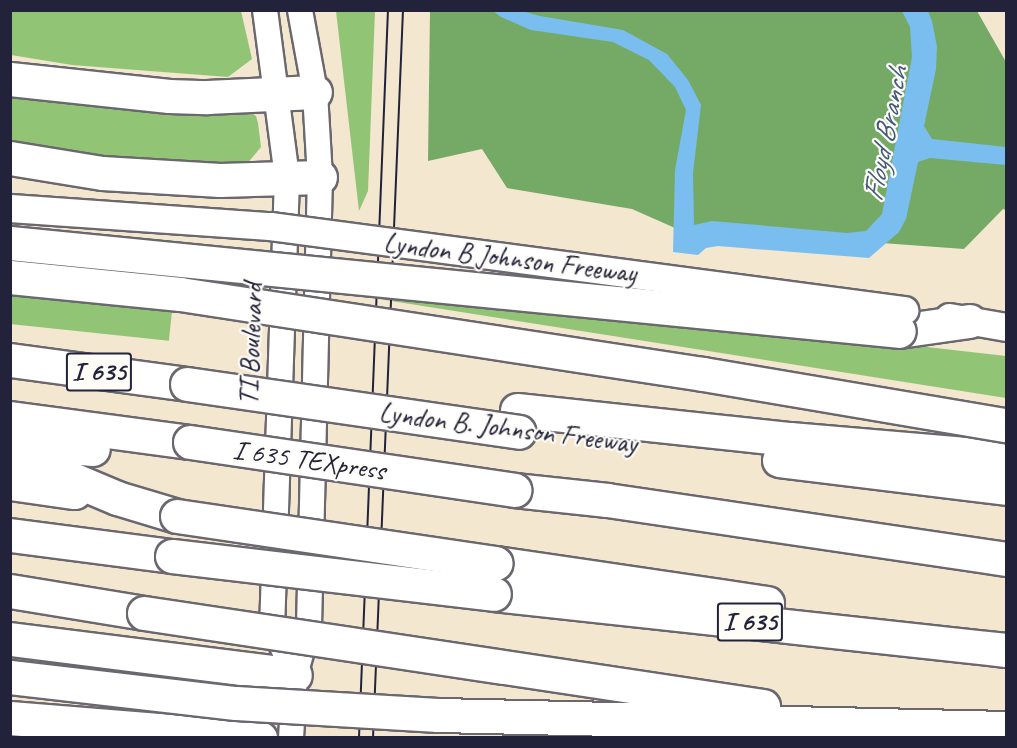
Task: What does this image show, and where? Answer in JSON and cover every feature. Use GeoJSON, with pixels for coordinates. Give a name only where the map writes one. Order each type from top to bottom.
{"type":"FeatureCollection","features":[{"type":"Feature","properties":{"kind":"highway"},"geometry":{"type":"LineString","coordinates":[[10,79],[169,96],[315,92]]}},
{"type":"Feature","properties":{"kind":"highway"},"geometry":{"type":"LineString","coordinates":[[10,158],[102,173],[220,180],[320,177]]}},
{"type":"Feature","properties":{"kind":"highway"},"geometry":{"type":"LineString","coordinates":[[10,243],[902,320],[969,321]]}},
{"type":"Feature","properties":{"kind":"highway"},"geometry":{"type":"LineString","coordinates":[[10,277],[203,297],[702,374],[1006,425]]}},
{"type":"Feature","properties":{"kind":"highway","name":"Lyndon B. Johnson Freeway"},"geometry":{"type":"LineString","coordinates":[[10,360],[187,384],[518,421],[735,454],[1006,488]]}},
{"type":"Feature","properties":{"kind":"highway","name":"I 635 TEXpress"},"geometry":{"type":"LineString","coordinates":[[10,418],[514,490],[607,500],[1006,560]]}},
{"type":"Feature","properties":{"kind":"highway"},"geometry":{"type":"LineString","coordinates":[[518,421],[790,439],[977,455],[1006,455]]}},
{"type":"Feature","properties":{"kind":"highway"},"geometry":{"type":"LineString","coordinates":[[10,442],[98,449],[190,442]]}},
{"type":"Feature","properties":{"kind":"highway"},"geometry":{"type":"LineString","coordinates":[[10,458],[29,460],[117,498],[177,516],[495,578]]}},
{"type":"Feature","properties":{"kind":"highway"},"geometry":{"type":"LineString","coordinates":[[10,483],[117,498]]}},
{"type":"Feature","properties":{"kind":"highway","name":"I 635"},"geometry":{"type":"LineString","coordinates":[[10,535],[172,555],[495,578],[885,637],[1006,650]]}},
{"type":"Feature","properties":{"kind":"highway"},"geometry":{"type":"LineString","coordinates":[[10,591],[808,712],[1006,737]]}},
{"type":"Feature","properties":{"kind":"highway"},"geometry":{"type":"LineString","coordinates":[[10,639],[296,675]]}},
{"type":"Feature","properties":{"kind":"highway"},"geometry":{"type":"LineString","coordinates":[[10,677],[236,703],[426,714],[1006,728]]}},
{"type":"Feature","properties":{"kind":"highway"},"geometry":{"type":"LineString","coordinates":[[10,718],[260,738]]}},
{"type":"Feature","properties":{"kind":"main road","name":"Lyndon B Johnson Freeway"},"geometry":{"type":"LineString","coordinates":[[10,208],[270,226],[902,320]]}},
{"type":"Feature","properties":{"kind":"main road"},"geometry":{"type":"LineString","coordinates":[[969,321],[1006,327]]}},
{"type":"Feature","properties":{"kind":"street","name":"TI Boulevard"},"geometry":{"type":"LineString","coordinates":[[265,10],[287,178],[272,624],[296,675]]}},
{"type":"Feature","properties":{"kind":"street","name":"TI Boulevard"},"geometry":{"type":"LineString","coordinates":[[291,738],[296,675],[309,626],[320,177],[315,92],[300,10]]}},
{"type":"Feature","properties":{"kind":"green space"},"geometry":{"type":"Polygon","coordinates":[[[10,11],[241,11],[252,59],[228,77],[72,65],[11,55],[10,11]]]}},
{"type":"Feature","properties":{"kind":"green space"},"geometry":{"type":"Polygon","coordinates":[[[336,11],[375,11],[368,191],[359,211],[336,11]]]}},
{"type":"Feature","properties":{"kind":"green space"},"geometry":{"type":"Polygon","coordinates":[[[430,11],[977,11],[1006,62],[1006,210],[1003,209],[964,249],[675,228],[632,209],[507,188],[482,149],[428,161],[430,11]]]}},
{"type":"Feature","properties":{"kind":"green space"},"geometry":{"type":"Polygon","coordinates":[[[11,90],[248,110],[256,116],[261,147],[246,165],[180,165],[11,147],[11,90]]]}},
{"type":"Feature","properties":{"kind":"green space"},"geometry":{"type":"Polygon","coordinates":[[[11,293],[172,310],[169,341],[10,324],[11,293]]]}},
{"type":"Feature","properties":{"kind":"green space"},"geometry":{"type":"Polygon","coordinates":[[[347,294],[716,323],[1006,356],[1006,398],[347,294]]]}},
{"type":"Feature","properties":{"kind":"water"},"geometry":{"type":"Polygon","coordinates":[[[493,11],[522,11],[623,30],[667,54],[688,80],[701,105],[693,173],[694,225],[712,221],[847,233],[866,231],[882,214],[912,57],[910,27],[902,11],[928,11],[932,21],[937,47],[936,69],[924,126],[932,139],[1006,147],[1006,165],[930,158],[918,162],[906,219],[899,232],[869,258],[718,246],[706,248],[698,255],[673,252],[675,170],[686,110],[675,87],[649,60],[613,42],[531,30],[493,11]]]}},
{"type":"Feature","properties":{"kind":"tram line"},"geometry":{"type":"LineString","coordinates":[[359,738],[388,10]]}},
{"type":"Feature","properties":{"kind":"tram line"},"geometry":{"type":"LineString","coordinates":[[373,738],[403,10]]}},
{"type":"Feature","properties":{"kind":"water label","name":"Floyd Branch"},"geometry":{"type":"Point","coordinates":[885,134]}}]}
